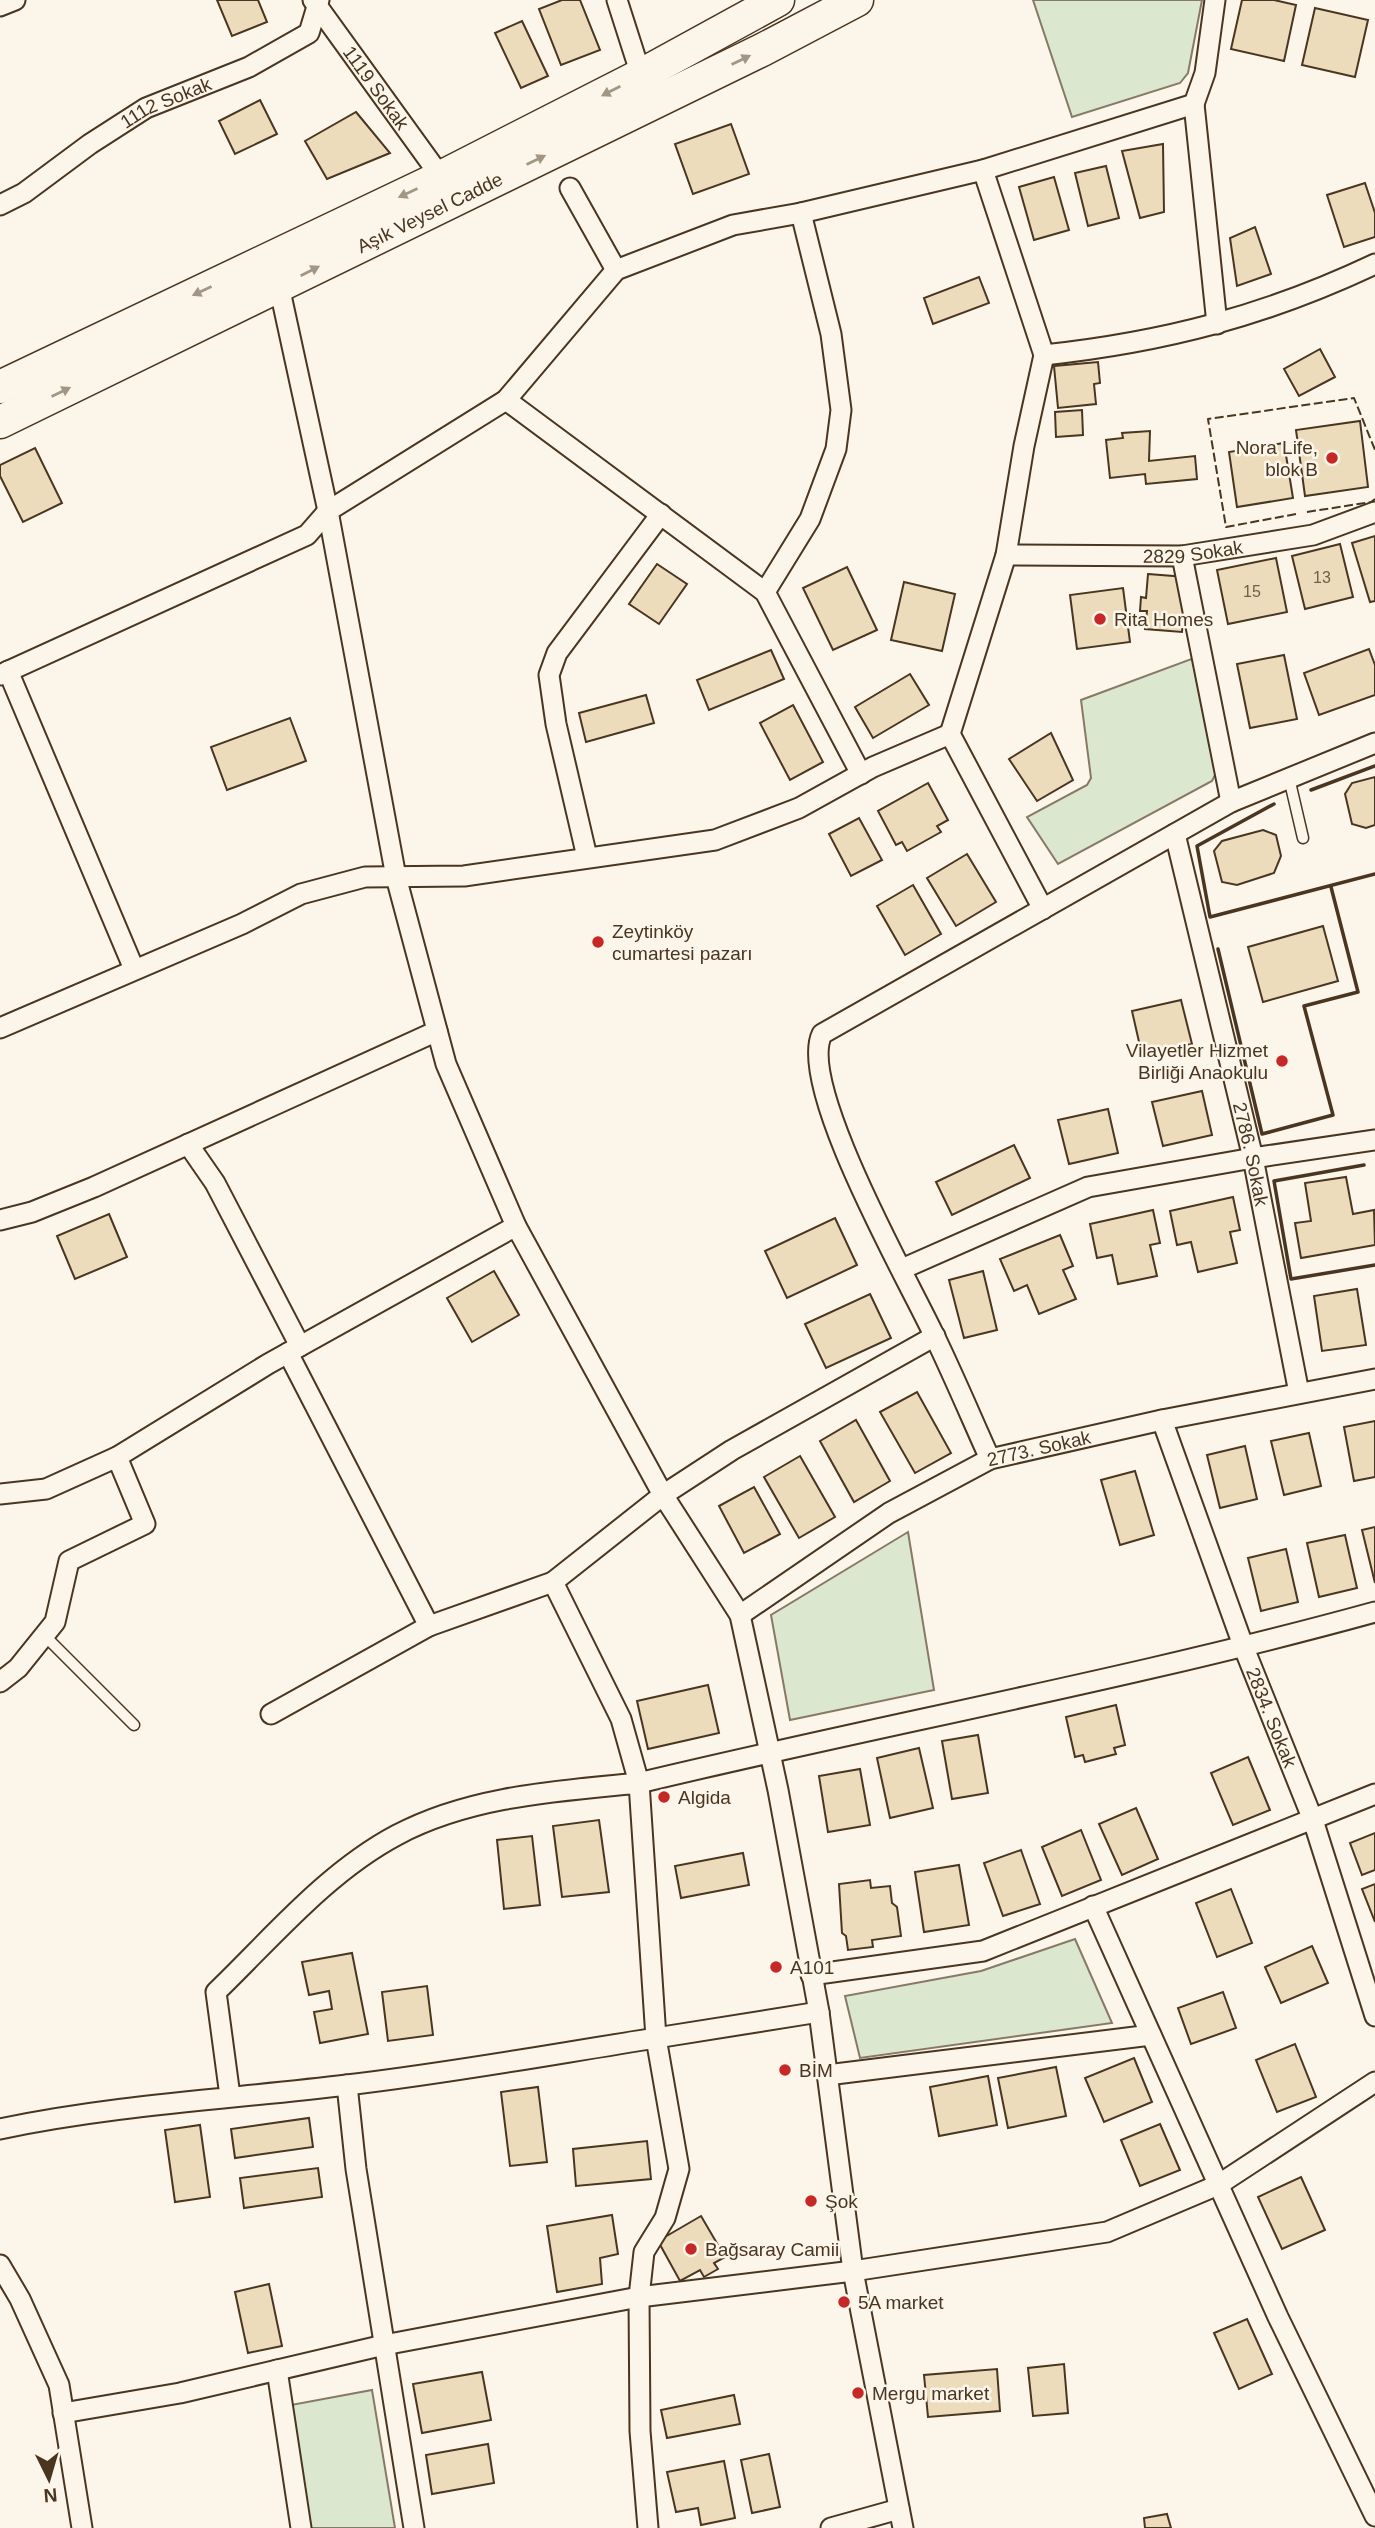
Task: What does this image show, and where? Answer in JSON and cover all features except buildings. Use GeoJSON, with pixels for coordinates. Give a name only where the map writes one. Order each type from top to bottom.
{"type":"FeatureCollection","features":[{"type":"Feature","properties":{"kind":"main road","name":"Aşık Veysel Cadde"},"geometry":{"type":"LineString","coordinates":[[0,387],[441,177],[641,75],[779,0]]}},
{"type":"Feature","properties":{"kind":"main road","name":"Aşık Veysel Cadde"},"geometry":{"type":"LineString","coordinates":[[0,422],[762,50],[857,0]]}},
{"type":"Feature","properties":{"kind":"street"},"geometry":{"type":"LineString","coordinates":[[0,6],[15,0]]}},
{"type":"Feature","properties":{"kind":"street"},"geometry":{"type":"LineString","coordinates":[[617,0],[641,75]]}},
{"type":"Feature","properties":{"kind":"street"},"geometry":{"type":"LineString","coordinates":[[1215,0],[1205,74],[1194,104],[1217,324]]}},
{"type":"Feature","properties":{"kind":"street","name":"1119 Sokak"},"geometry":{"type":"LineString","coordinates":[[316,1],[441,177]]}},
{"type":"Feature","properties":{"kind":"street","name":"1112 Sokak"},"geometry":{"type":"LineString","coordinates":[[0,205],[24,194],[90,144],[146,108],[249,67],[309,33],[316,1]]}},
{"type":"Feature","properties":{"kind":"street"},"geometry":{"type":"LineString","coordinates":[[134,969],[4,673],[307,536],[328,511],[506,400],[616,270],[733,226],[801,213],[983,170],[1194,104]]}},
{"type":"Feature","properties":{"kind":"street"},"geometry":{"type":"LineString","coordinates":[[983,170],[1044,355],[1024,446],[1006,555],[950,734],[1043,909]]}},
{"type":"Feature","properties":{"kind":"street"},"geometry":{"type":"LineString","coordinates":[[570,188],[616,270]]}},
{"type":"Feature","properties":{"kind":"street"},"geometry":{"type":"LineString","coordinates":[[765,592],[810,519],[836,449],[841,410],[831,334],[801,213]]}},
{"type":"Feature","properties":{"kind":"street"},"geometry":{"type":"LineString","coordinates":[[1044,355],[1182,334],[1324,288],[1375,264]]}},
{"type":"Feature","properties":{"kind":"street"},"geometry":{"type":"LineString","coordinates":[[279,286],[328,511],[396,877],[446,1065],[516,1226],[663,1495],[740,1615],[770,1751],[819,2012],[853,2272],[901,2519],[831,2528]]}},
{"type":"Feature","properties":{"kind":"street"},"geometry":{"type":"LineString","coordinates":[[506,400],[765,592],[861,774]]}},
{"type":"Feature","properties":{"kind":"street","name":"2829 Sokak"},"geometry":{"type":"LineString","coordinates":[[1006,555],[1182,556],[1313,535],[1375,512]]}},
{"type":"Feature","properties":{"kind":"street"},"geometry":{"type":"LineString","coordinates":[[587,857],[555,724],[549,675],[557,653],[661,514]]}},
{"type":"Feature","properties":{"kind":"street"},"geometry":{"type":"LineString","coordinates":[[1182,556],[1231,802]]}},
{"type":"Feature","properties":{"kind":"street"},"geometry":{"type":"LineString","coordinates":[[0,1028],[242,924],[302,894],[365,877],[464,876],[715,840],[799,808],[861,774],[950,734]]}},
{"type":"Feature","properties":{"kind":"street"},"geometry":{"type":"LineString","coordinates":[[990,1459],[935,1336],[855,1175],[834,1121],[818,1064],[817,1045],[822,1034],[1231,802],[1375,743]]}},
{"type":"Feature","properties":{"kind":"street","name":"2786. Sokak"},"geometry":{"type":"LineString","coordinates":[[1175,834],[1253,1158],[1299,1393]]}},
{"type":"Feature","properties":{"kind":"street"},"geometry":{"type":"LineString","coordinates":[[0,1220],[82,1192],[437,1031]]}},
{"type":"Feature","properties":{"kind":"street"},"geometry":{"type":"LineString","coordinates":[[902,1269],[1088,1187],[1375,1140]]}},
{"type":"Feature","properties":{"kind":"street"},"geometry":{"type":"LineString","coordinates":[[188,1144],[215,1183],[429,1626]]}},
{"type":"Feature","properties":{"kind":"street"},"geometry":{"type":"LineString","coordinates":[[0,1494],[46,1489],[117,1457],[294,1349],[516,1226]]}},
{"type":"Feature","properties":{"kind":"street"},"geometry":{"type":"LineString","coordinates":[[271,1714],[429,1626],[553,1582],[663,1495],[732,1450],[935,1336]]}},
{"type":"Feature","properties":{"kind":"street","name":"2773. Sokak"},"geometry":{"type":"LineString","coordinates":[[740,1615],[889,1513],[990,1459],[1162,1420],[1375,1379]]}},
{"type":"Feature","properties":{"kind":"street","name":"2834. Sokak"},"geometry":{"type":"LineString","coordinates":[[1162,1420],[1244,1648],[1313,1820],[1375,2016]]}},
{"type":"Feature","properties":{"kind":"street"},"geometry":{"type":"LineString","coordinates":[[0,1682],[18,1668],[55,1622],[69,1561],[145,1524],[117,1457]]}},
{"type":"Feature","properties":{"kind":"street"},"geometry":{"type":"LineString","coordinates":[[553,1582],[621,1719],[639,1783],[656,2038],[679,2169],[665,2218],[643,2252],[639,2297],[640,2431],[648,2528]]}},
{"type":"Feature","properties":{"kind":"street"},"geometry":{"type":"LineString","coordinates":[[230,2096],[216,1992],[338,1875],[396,1836],[440,1816],[528,1794],[639,1783],[770,1751],[1244,1648],[1375,1612]]}},
{"type":"Feature","properties":{"kind":"street"},"geometry":{"type":"LineString","coordinates":[[811,1975],[983,1951],[1375,1794]]}},
{"type":"Feature","properties":{"kind":"street"},"geometry":{"type":"LineString","coordinates":[[1093,1906],[1278,2317],[1375,2516]]}},
{"type":"Feature","properties":{"kind":"street"},"geometry":{"type":"LineString","coordinates":[[0,2129],[44,2120],[230,2096],[347,2085],[819,2012]]}},
{"type":"Feature","properties":{"kind":"street"},"geometry":{"type":"LineString","coordinates":[[827,2075],[1151,2035]]}},
{"type":"Feature","properties":{"kind":"street"},"geometry":{"type":"LineString","coordinates":[[63,2413],[180,2393],[384,2345],[639,2297],[853,2272],[1107,2232],[1218,2185],[1375,2082]]}},
{"type":"Feature","properties":{"kind":"street"},"geometry":{"type":"LineString","coordinates":[[347,2085],[356,2169],[414,2528]]}},
{"type":"Feature","properties":{"kind":"street"},"geometry":{"type":"LineString","coordinates":[[0,2265],[20,2299],[59,2385],[82,2528]]}},
{"type":"Feature","properties":{"kind":"street"},"geometry":{"type":"LineString","coordinates":[[277,2370],[301,2528]]}},
{"type":"Feature","properties":{"kind":"lane"},"geometry":{"type":"LineString","coordinates":[[1289,778],[1303,838]]}},
{"type":"Feature","properties":{"kind":"lane"},"geometry":{"type":"LineString","coordinates":[[44,1636],[134,1725]]}},
{"type":"Feature","properties":{"kind":"green space"},"geometry":{"type":"Polygon","coordinates":[[[1033,0],[1202,0],[1188,73],[1180,83],[1072,117],[1033,0]]]}},
{"type":"Feature","properties":{"kind":"green space"},"geometry":{"type":"Polygon","coordinates":[[[1194,658],[1216,773],[1212,781],[1058,864],[1027,817],[1087,785],[1091,778],[1081,700],[1194,658]]]}},
{"type":"Feature","properties":{"kind":"green space"},"geometry":{"type":"Polygon","coordinates":[[[908,1532],[934,1690],[790,1720],[771,1615],[908,1532]]]}},
{"type":"Feature","properties":{"kind":"green space"},"geometry":{"type":"Polygon","coordinates":[[[1075,1939],[1112,2023],[860,2058],[845,1996],[981,1971],[1075,1939]]]}},
{"type":"Feature","properties":{"kind":"green space"},"geometry":{"type":"Polygon","coordinates":[[[372,2390],[395,2528],[310,2528],[291,2405],[372,2390]]]}},
{"type":"Feature","properties":{"kind":"fence"},"geometry":{"type":"LineString","coordinates":[[1296,514],[1226,527],[1208,419],[1354,398],[1375,450]]}},
{"type":"Feature","properties":{"kind":"fence"},"geometry":{"type":"LineString","coordinates":[[1307,512],[1371,502],[1375,499]]}},
{"type":"Feature","properties":{"kind":"wall"},"geometry":{"type":"LineString","coordinates":[[1311,790],[1375,766]]}},
{"type":"Feature","properties":{"kind":"wall"},"geometry":{"type":"LineString","coordinates":[[1274,804],[1197,846],[1210,917],[1375,874]]}},
{"type":"Feature","properties":{"kind":"wall"},"geometry":{"type":"LineString","coordinates":[[1218,949],[1262,1134],[1333,1115],[1304,1006],[1358,992],[1331,887]]}},
{"type":"Feature","properties":{"kind":"wall"},"geometry":{"type":"LineString","coordinates":[[1364,1165],[1274,1181],[1291,1279],[1375,1265]]}},
{"type":"Feature","properties":{"kind":"place","name":"Nora Life, blok B"},"geometry":{"type":"Point","coordinates":[1332,458]}},
{"type":"Feature","properties":{"kind":"place","name":"Rita Homes"},"geometry":{"type":"Point","coordinates":[1100,619]}},
{"type":"Feature","properties":{"kind":"place","name":"Zeytinköy cumartesi pazarı"},"geometry":{"type":"Point","coordinates":[598,942]}},
{"type":"Feature","properties":{"kind":"place","name":"Vilayetler Hizmet Birliği Anaokulu"},"geometry":{"type":"Point","coordinates":[1282,1061]}},
{"type":"Feature","properties":{"kind":"place","name":"Algida"},"geometry":{"type":"Point","coordinates":[664,1797]}},
{"type":"Feature","properties":{"kind":"place","name":"A101"},"geometry":{"type":"Point","coordinates":[776,1967]}},
{"type":"Feature","properties":{"kind":"place","name":"BİM"},"geometry":{"type":"Point","coordinates":[785,2070]}},
{"type":"Feature","properties":{"kind":"place","name":"Şok"},"geometry":{"type":"Point","coordinates":[811,2201]}},
{"type":"Feature","properties":{"kind":"place","name":"Bağsaray Camii"},"geometry":{"type":"Point","coordinates":[691,2249]}},
{"type":"Feature","properties":{"kind":"place","name":"5A market"},"geometry":{"type":"Point","coordinates":[844,2302]}},
{"type":"Feature","properties":{"kind":"place","name":"Mergu market"},"geometry":{"type":"Point","coordinates":[858,2393]}}]}
